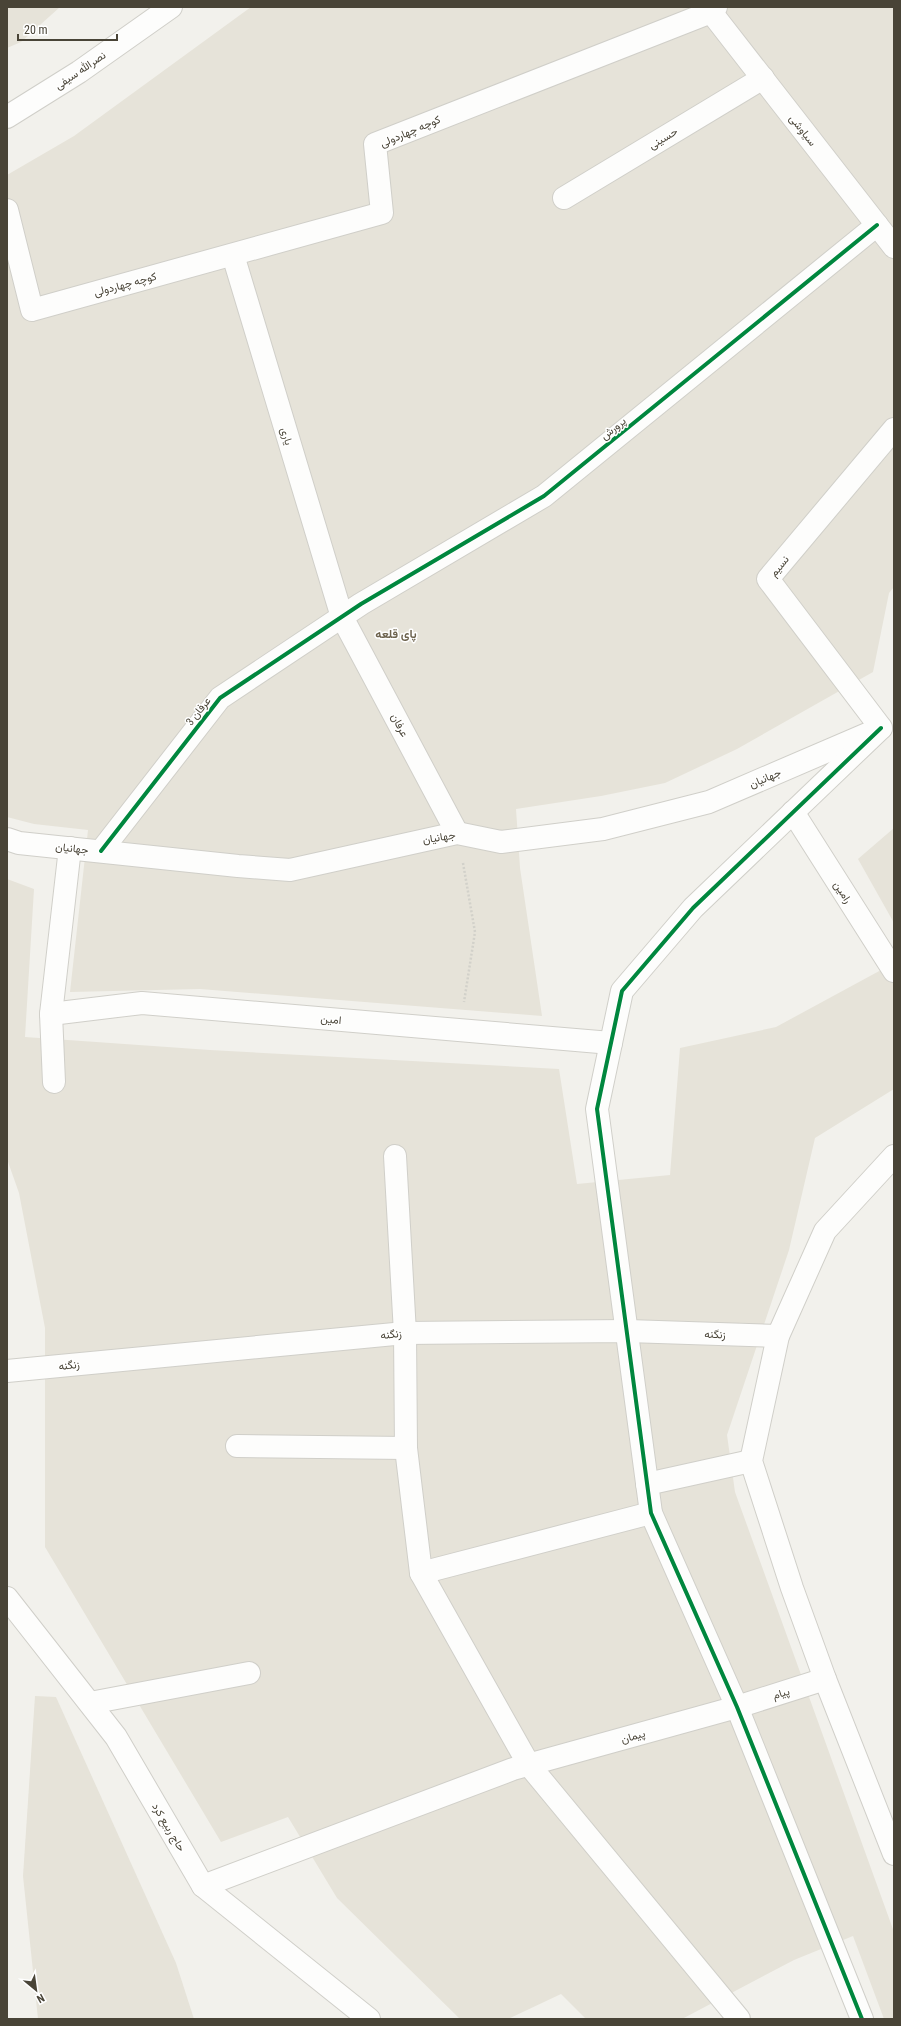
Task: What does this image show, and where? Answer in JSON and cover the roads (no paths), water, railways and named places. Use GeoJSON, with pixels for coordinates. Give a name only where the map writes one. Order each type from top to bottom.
{"type":"FeatureCollection","features":[{"type":"Feature","properties":{"kind":"street","name":"نصرالله سیفی"},"geometry":{"type":"LineString","coordinates":[[7,117],[79,72],[171,7]]}},
{"type":"Feature","properties":{"kind":"street","name":"سیاوشی"},"geometry":{"type":"LineString","coordinates":[[713,10],[763,78],[894,247]]}},
{"type":"Feature","properties":{"kind":"street","name":"کوچه چهاردولی"},"geometry":{"type":"LineString","coordinates":[[7,210],[32,310],[382,214],[375,144],[713,10]]}},
{"type":"Feature","properties":{"kind":"street","name":"حسینی"},"geometry":{"type":"LineString","coordinates":[[564,198],[763,78]]}},
{"type":"Feature","properties":{"kind":"street","name":"پرورش"},"geometry":{"type":"LineString","coordinates":[[342,617],[544,496],[876,225]]}},
{"type":"Feature","properties":{"kind":"street","name":"یاری"},"geometry":{"type":"LineString","coordinates":[[233,254],[342,617]]}},
{"type":"Feature","properties":{"kind":"street","name":"نسیم"},"geometry":{"type":"LineString","coordinates":[[881,728],[768,579],[894,429]]}},
{"type":"Feature","properties":{"kind":"street","name":"عرفان"},"geometry":{"type":"LineString","coordinates":[[342,617],[457,833]]}},
{"type":"Feature","properties":{"kind":"street","name":"عرفان 3"},"geometry":{"type":"LineString","coordinates":[[101,851],[220,698],[342,617]]}},
{"type":"Feature","properties":{"kind":"street"},"geometry":{"type":"LineString","coordinates":[[862,2019],[737,1707],[651,1513],[628,1331],[597,1109],[622,991],[693,908],[881,728]]}},
{"type":"Feature","properties":{"kind":"street","name":"جهانیان"},"geometry":{"type":"LineString","coordinates":[[7,839],[19,843],[290,870],[457,833],[501,842],[603,829],[709,802],[881,728]]}},
{"type":"Feature","properties":{"kind":"street","name":"رامین"},"geometry":{"type":"LineString","coordinates":[[792,812],[894,971]]}},
{"type":"Feature","properties":{"kind":"street"},"geometry":{"type":"LineString","coordinates":[[54,1082],[51,1014],[70,848]]}},
{"type":"Feature","properties":{"kind":"street","name":"امین"},"geometry":{"type":"LineString","coordinates":[[51,1014],[142,1003],[611,1043]]}},
{"type":"Feature","properties":{"kind":"street"},"geometry":{"type":"LineString","coordinates":[[396,1156],[405,1333],[406,1448],[421,1573],[529,1765],[739,2019]]}},
{"type":"Feature","properties":{"kind":"street"},"geometry":{"type":"LineString","coordinates":[[894,1156],[825,1231],[778,1336],[751,1461],[792,1588],[825,1679],[894,1854]]}},
{"type":"Feature","properties":{"kind":"street","name":"زنگنه"},"geometry":{"type":"LineString","coordinates":[[7,1371],[405,1333],[628,1331],[778,1336]]}},
{"type":"Feature","properties":{"kind":"street"},"geometry":{"type":"LineString","coordinates":[[237,1446],[406,1448]]}},
{"type":"Feature","properties":{"kind":"street"},"geometry":{"type":"LineString","coordinates":[[647,1484],[751,1461]]}},
{"type":"Feature","properties":{"kind":"street"},"geometry":{"type":"LineString","coordinates":[[421,1573],[651,1513]]}},
{"type":"Feature","properties":{"kind":"street","name":"حاج ربیع کرد"},"geometry":{"type":"LineString","coordinates":[[7,1598],[116,1737],[203,1886],[369,2019]]}},
{"type":"Feature","properties":{"kind":"street"},"geometry":{"type":"LineString","coordinates":[[90,1703],[249,1673]]}},
{"type":"Feature","properties":{"kind":"street","name":"پیام"},"geometry":{"type":"LineString","coordinates":[[737,1707],[825,1679]]}},
{"type":"Feature","properties":{"kind":"street","name":"پیمان"},"geometry":{"type":"LineString","coordinates":[[203,1886],[513,1769],[737,1707]]}},
{"type":"Feature","properties":{"kind":"district","name":"پای قلعه"},"geometry":{"type":"Point","coordinates":[396,634]}}]}
